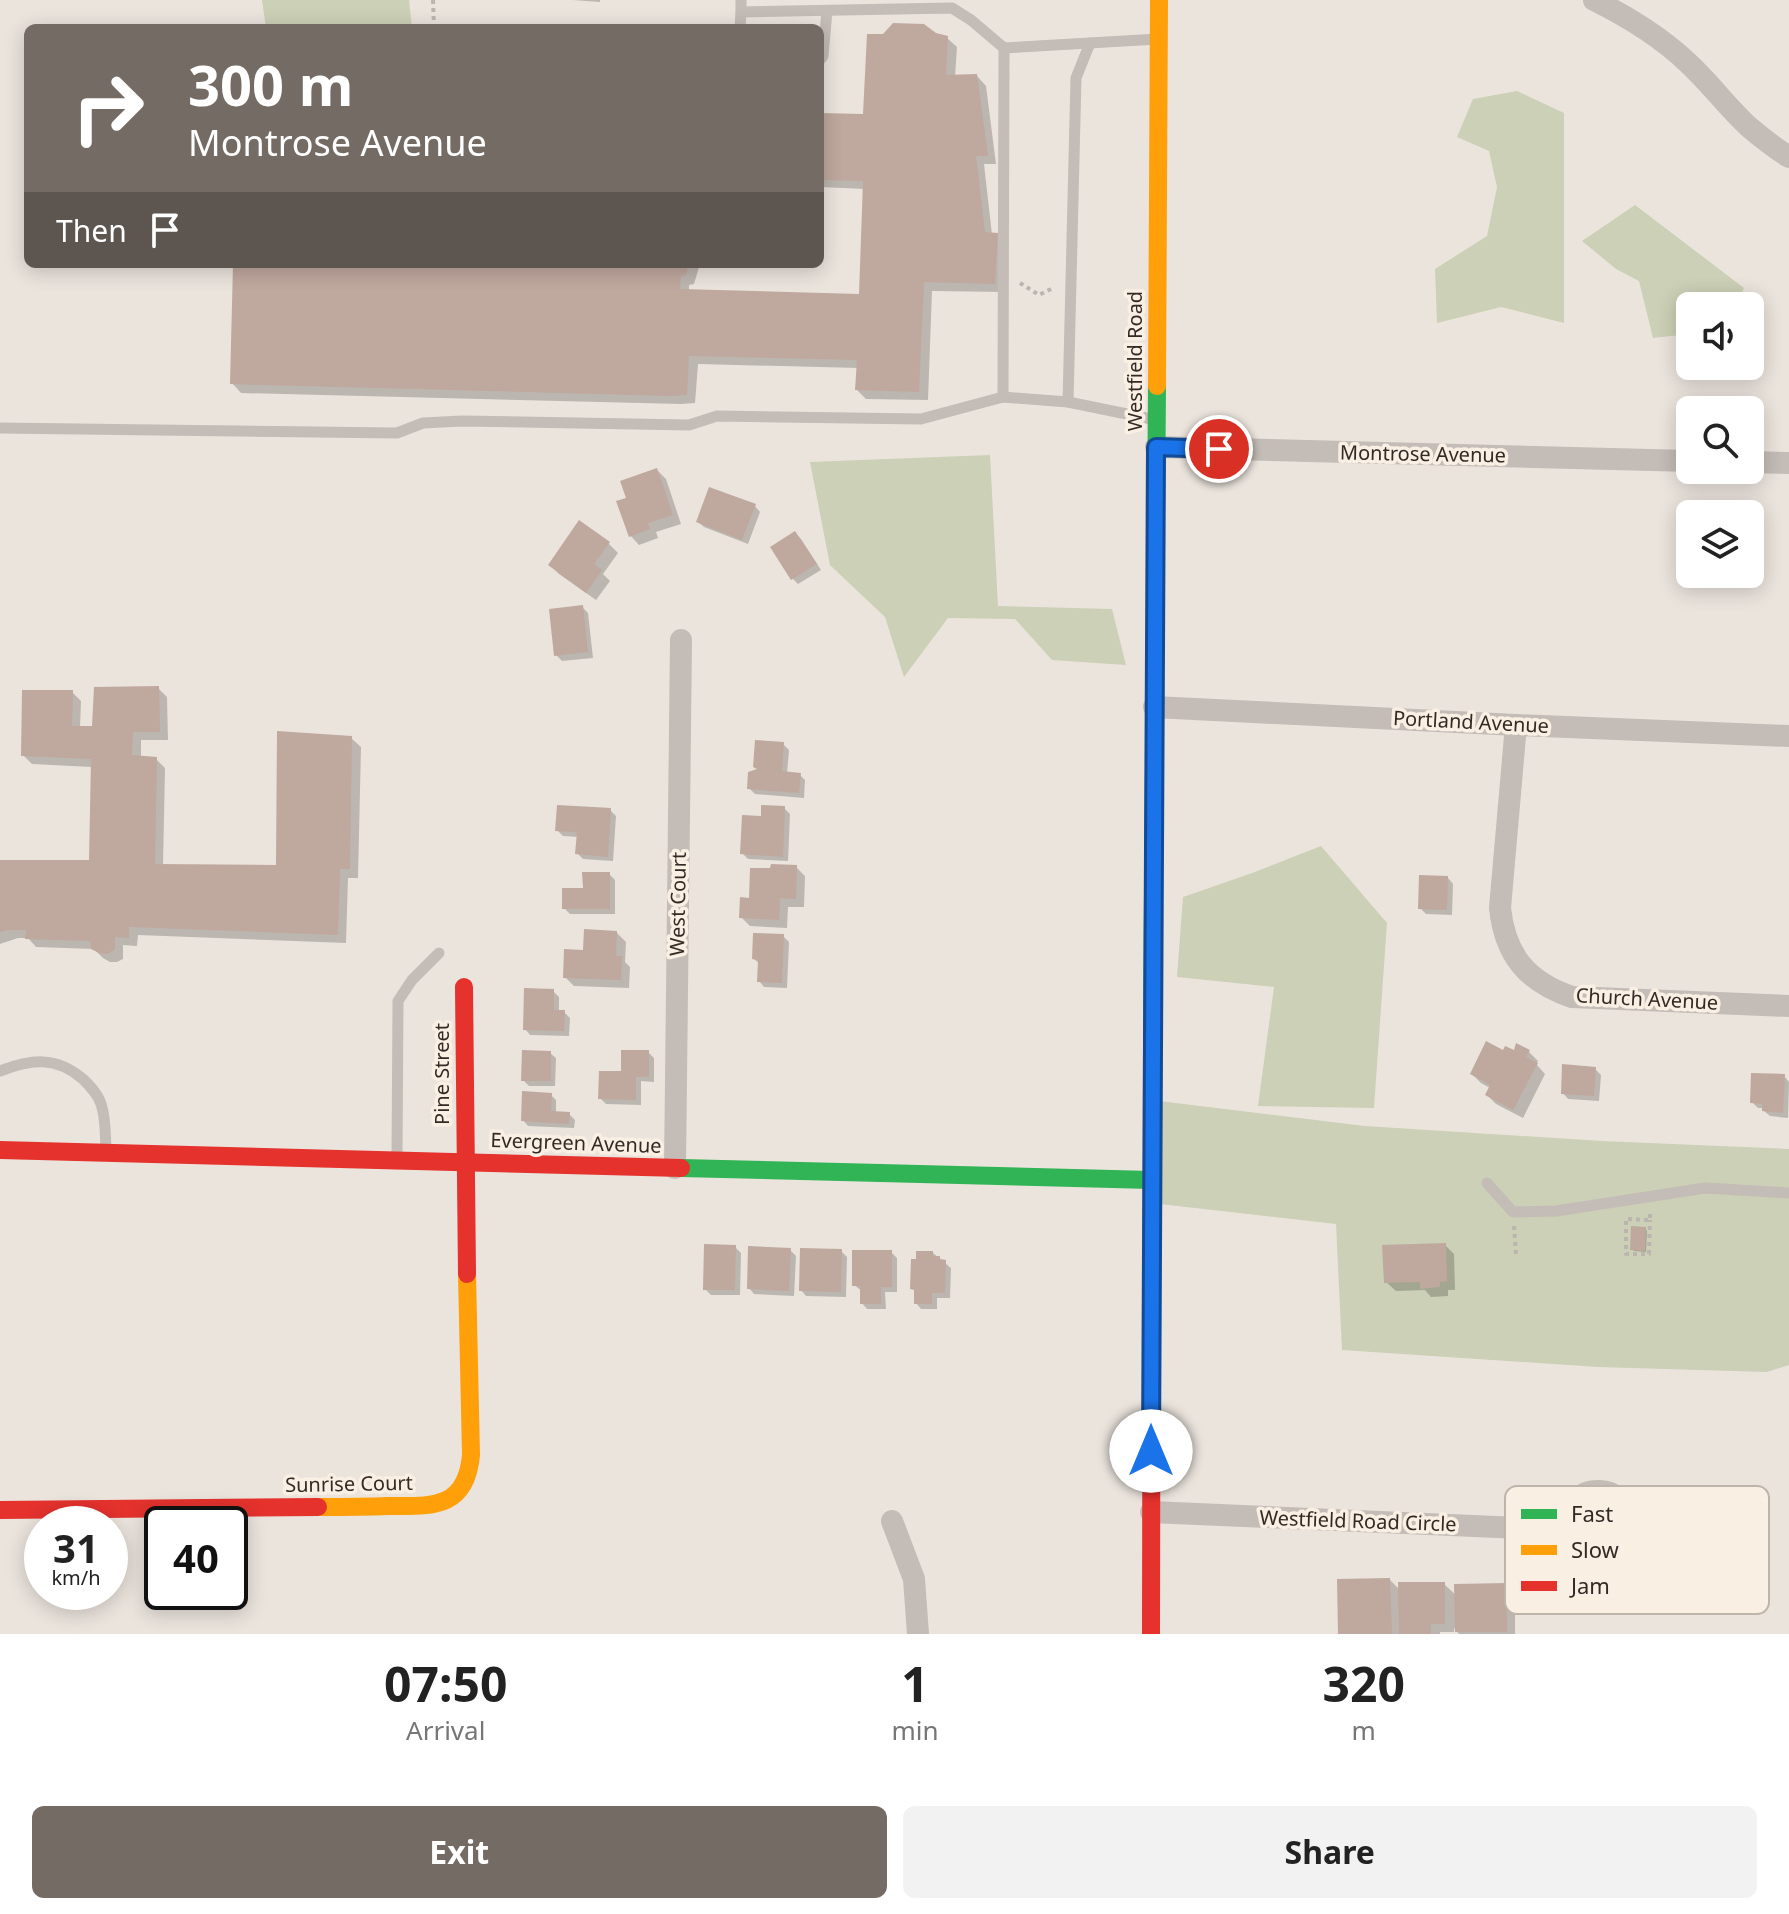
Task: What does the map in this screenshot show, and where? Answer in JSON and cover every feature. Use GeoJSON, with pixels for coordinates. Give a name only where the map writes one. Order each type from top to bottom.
{"type":"FeatureCollection","features":[{"type":"Feature","properties":{"kind":"street","name":"Westfield Road"},"geometry":{"type":"LineString","coordinates":[[1151,1634],[1159,0]]}},
{"type":"Feature","properties":{"kind":"street"},"geometry":{"type":"LineString","coordinates":[[1594,0],[1654,35],[1686,60],[1747,124],[1789,157]]}},
{"type":"Feature","properties":{"kind":"street","name":"Montrose Avenue"},"geometry":{"type":"LineString","coordinates":[[1156,447],[1676,461]]}},
{"type":"Feature","properties":{"kind":"street"},"geometry":{"type":"LineString","coordinates":[[1764,462],[1789,463]]}},
{"type":"Feature","properties":{"kind":"street","name":"West Court"},"geometry":{"type":"LineString","coordinates":[[675,1168],[681,640]]}},
{"type":"Feature","properties":{"kind":"street","name":"Portland Avenue"},"geometry":{"type":"LineString","coordinates":[[1154,707],[1789,736]]}},
{"type":"Feature","properties":{"kind":"street","name":"Church Avenue"},"geometry":{"type":"LineString","coordinates":[[1516,725],[1500,908],[1502,927],[1512,953],[1523,968],[1546,986],[1572,997],[1789,1006]]}},
{"type":"Feature","properties":{"kind":"street","name":"Pine Street"},"geometry":{"type":"LineString","coordinates":[[464,987],[465,1162]]}},
{"type":"Feature","properties":{"kind":"street","name":"Evergreen Avenue"},"geometry":{"type":"LineString","coordinates":[[0,1150],[1151,1180]]}},
{"type":"Feature","properties":{"kind":"street","name":"Sunrise Court"},"geometry":{"type":"LineString","coordinates":[[0,1510],[430,1506],[456,1494],[465,1483],[471,1455],[465,1162]]}},
{"type":"Feature","properties":{"kind":"street","name":"Westfield Road Circle"},"geometry":{"type":"LineString","coordinates":[[1151,1512],[1505,1527]]}},
{"type":"Feature","properties":{"kind":"street"},"geometry":{"type":"LineString","coordinates":[[892,1521],[914,1579],[918,1634]]}},
{"type":"Feature","properties":{"kind":"lane"},"geometry":{"type":"LineString","coordinates":[[741,6],[827,11],[952,8],[1004,48],[1158,39]]}},
{"type":"Feature","properties":{"kind":"lane"},"geometry":{"type":"LineString","coordinates":[[824,45],[827,11]]}},
{"type":"Feature","properties":{"kind":"lane"},"geometry":{"type":"LineString","coordinates":[[1068,402],[1076,78],[1090,43]]}},
{"type":"Feature","properties":{"kind":"lane"},"geometry":{"type":"LineString","coordinates":[[1003,397],[1004,48]]}},
{"type":"Feature","properties":{"kind":"lane"},"geometry":{"type":"LineString","coordinates":[[0,428],[397,433],[423,423],[462,421],[689,425],[717,416],[921,419],[1003,397],[1068,402],[1156,420]]}},
{"type":"Feature","properties":{"kind":"lane"},"geometry":{"type":"LineString","coordinates":[[397,1160],[398,1001],[412,980],[439,953]]}},
{"type":"Feature","properties":{"kind":"lane"},"geometry":{"type":"LineString","coordinates":[[0,1071],[20,1063],[45,1061],[63,1065],[78,1075],[91,1086],[101,1101],[106,1153]]}},
{"type":"Feature","properties":{"kind":"lane"},"geometry":{"type":"LineString","coordinates":[[1487,1183],[1513,1212],[1556,1211],[1705,1188],[1789,1193]]}},
{"type":"Feature","properties":{"kind":"path"},"geometry":{"type":"LineString","coordinates":[[433,0],[434,24]]}},
{"type":"Feature","properties":{"kind":"path"},"geometry":{"type":"LineString","coordinates":[[1003,286],[1021,283],[1039,295],[1070,279]]}},
{"type":"Feature","properties":{"kind":"path"},"geometry":{"type":"LineString","coordinates":[[1650,1196],[1650,1220],[1649,1254],[1626,1254],[1626,1219],[1650,1220]]}},
{"type":"Feature","properties":{"kind":"path"},"geometry":{"type":"LineString","coordinates":[[1513,1212],[1516,1254]]}},
{"type":"Feature","properties":{"kind":"green space"},"geometry":{"type":"Polygon","coordinates":[[[262,0],[409,0],[412,24],[265,24],[262,0]]]}},
{"type":"Feature","properties":{"kind":"green space"},"geometry":{"type":"Polygon","coordinates":[[[1517,91],[1564,113],[1564,323],[1501,307],[1437,323],[1435,269],[1487,236],[1497,187],[1489,151],[1457,137],[1473,99],[1517,91]]]}},
{"type":"Feature","properties":{"kind":"green space"},"geometry":{"type":"Polygon","coordinates":[[[1635,205],[1744,288],[1742,292],[1676,292],[1676,336],[1653,338],[1639,281],[1616,269],[1582,241],[1635,205]]]}},
{"type":"Feature","properties":{"kind":"green space"},"geometry":{"type":"Polygon","coordinates":[[[990,455],[998,606],[1112,609],[1126,665],[1052,660],[1015,619],[948,618],[904,677],[885,617],[830,565],[810,462],[990,455]]]}},
{"type":"Feature","properties":{"kind":"green space"},"geometry":{"type":"Polygon","coordinates":[[[1321,846],[1387,923],[1374,1108],[1258,1106],[1274,987],[1177,977],[1183,897],[1321,846]]]}},
{"type":"Feature","properties":{"kind":"green space"},"geometry":{"type":"Polygon","coordinates":[[[1151,1100],[1365,1126],[1789,1149],[1789,1365],[1767,1372],[1598,1367],[1342,1350],[1336,1224],[1151,1203],[1151,1100]]]}},
{"type":"Feature","properties":{"kind":"building"},"geometry":{"type":"Polygon","coordinates":[[[893,23],[924,24],[936,33],[948,36],[946,75],[977,74],[988,156],[976,156],[985,232],[998,233],[995,284],[924,282],[919,392],[855,390],[857,360],[689,356],[687,395],[671,396],[230,384],[233,268],[688,268],[686,275],[681,276],[680,289],[859,294],[863,181],[824,180],[824,113],[863,114],[867,34],[883,34],[893,23]]]}},
{"type":"Feature","properties":{"kind":"building"},"geometry":{"type":"Polygon","coordinates":[[[657,468],[673,515],[648,523],[650,529],[629,537],[616,501],[626,498],[620,481],[657,468]]]}},
{"type":"Feature","properties":{"kind":"building"},"geometry":{"type":"Polygon","coordinates":[[[709,487],[756,504],[742,540],[696,522],[709,487]]]}},
{"type":"Feature","properties":{"kind":"building"},"geometry":{"type":"Polygon","coordinates":[[[579,520],[610,542],[594,564],[602,570],[586,593],[548,565],[579,520]]]}},
{"type":"Feature","properties":{"kind":"building"},"geometry":{"type":"Polygon","coordinates":[[[795,531],[817,564],[791,580],[770,547],[795,531]]]}},
{"type":"Feature","properties":{"kind":"building"},"geometry":{"type":"Polygon","coordinates":[[[583,605],[588,652],[554,656],[549,609],[583,605]]]}},
{"type":"Feature","properties":{"kind":"building"},"geometry":{"type":"Polygon","coordinates":[[[159,686],[160,732],[133,732],[132,755],[157,757],[155,864],[276,865],[277,731],[352,736],[350,869],[340,869],[338,935],[129,927],[129,938],[115,937],[115,949],[108,954],[91,949],[90,941],[25,939],[26,930],[0,932],[0,860],[89,860],[91,759],[21,756],[22,690],[73,690],[72,726],[92,726],[94,687],[159,686]]]}},
{"type":"Feature","properties":{"kind":"building"},"geometry":{"type":"Polygon","coordinates":[[[755,740],[784,742],[782,771],[801,773],[799,793],[747,789],[748,772],[757,769],[753,767],[755,740]]]}},
{"type":"Feature","properties":{"kind":"building"},"geometry":{"type":"Polygon","coordinates":[[[557,805],[611,808],[608,857],[575,854],[577,832],[555,831],[557,805]]]}},
{"type":"Feature","properties":{"kind":"building"},"geometry":{"type":"Polygon","coordinates":[[[761,805],[785,806],[783,857],[740,854],[742,815],[761,816],[761,805]]]}},
{"type":"Feature","properties":{"kind":"building"},"geometry":{"type":"Polygon","coordinates":[[[771,864],[797,865],[796,899],[780,898],[779,920],[739,918],[740,897],[749,898],[750,868],[770,868],[771,864]]]}},
{"type":"Feature","properties":{"kind":"building"},"geometry":{"type":"Polygon","coordinates":[[[582,872],[610,872],[610,909],[562,909],[562,888],[583,888],[582,872]]]}},
{"type":"Feature","properties":{"kind":"building"},"geometry":{"type":"Polygon","coordinates":[[[1419,875],[1448,876],[1447,910],[1418,909],[1419,875]]]}},
{"type":"Feature","properties":{"kind":"building"},"geometry":{"type":"Polygon","coordinates":[[[584,929],[617,931],[616,956],[622,956],[621,980],[563,978],[564,949],[583,950],[584,929]]]}},
{"type":"Feature","properties":{"kind":"building"},"geometry":{"type":"Polygon","coordinates":[[[753,933],[784,934],[782,983],[757,982],[758,960],[752,959],[753,933]]]}},
{"type":"Feature","properties":{"kind":"building"},"geometry":{"type":"Polygon","coordinates":[[[524,988],[554,989],[554,1010],[565,1010],[564,1031],[523,1030],[524,988]]]}},
{"type":"Feature","properties":{"kind":"building"},"geometry":{"type":"Polygon","coordinates":[[[1486,1041],[1503,1050],[1505,1046],[1514,1050],[1516,1043],[1530,1050],[1526,1057],[1538,1063],[1513,1110],[1485,1095],[1490,1085],[1470,1074],[1486,1041]]]}},
{"type":"Feature","properties":{"kind":"building"},"geometry":{"type":"Polygon","coordinates":[[[522,1050],[551,1051],[551,1081],[521,1081],[522,1050]]]}},
{"type":"Feature","properties":{"kind":"building"},"geometry":{"type":"Polygon","coordinates":[[[621,1050],[649,1050],[649,1077],[636,1077],[636,1100],[598,1099],[599,1071],[621,1071],[621,1050]]]}},
{"type":"Feature","properties":{"kind":"building"},"geometry":{"type":"Polygon","coordinates":[[[1562,1064],[1596,1067],[1594,1096],[1561,1094],[1562,1064]]]}},
{"type":"Feature","properties":{"kind":"building"},"geometry":{"type":"Polygon","coordinates":[[[1751,1073],[1785,1074],[1783,1113],[1762,1111],[1762,1104],[1750,1103],[1751,1073]]]}},
{"type":"Feature","properties":{"kind":"building"},"geometry":{"type":"Polygon","coordinates":[[[522,1091],[552,1093],[551,1111],[570,1112],[569,1124],[521,1121],[522,1091]]]}},
{"type":"Feature","properties":{"kind":"building"},"geometry":{"type":"Polygon","coordinates":[[[1631,1226],[1646,1227],[1645,1251],[1630,1250],[1631,1226]]]}},
{"type":"Feature","properties":{"kind":"building"},"geometry":{"type":"Polygon","coordinates":[[[1446,1243],[1447,1281],[1440,1282],[1440,1287],[1420,1289],[1420,1282],[1384,1283],[1382,1245],[1446,1243]]]}},
{"type":"Feature","properties":{"kind":"building"},"geometry":{"type":"Polygon","coordinates":[[[704,1244],[736,1245],[735,1290],[703,1290],[704,1244]]]}},
{"type":"Feature","properties":{"kind":"building"},"geometry":{"type":"Polygon","coordinates":[[[748,1246],[791,1248],[789,1291],[747,1289],[748,1246]]]}},
{"type":"Feature","properties":{"kind":"building"},"geometry":{"type":"Polygon","coordinates":[[[800,1248],[842,1249],[841,1292],[799,1291],[800,1248]]]}},
{"type":"Feature","properties":{"kind":"building"},"geometry":{"type":"Polygon","coordinates":[[[852,1250],[892,1250],[892,1287],[881,1287],[881,1304],[860,1304],[860,1286],[852,1286],[852,1250]]]}},
{"type":"Feature","properties":{"kind":"building"},"geometry":{"type":"Polygon","coordinates":[[[916,1251],[933,1251],[933,1256],[946,1260],[945,1293],[932,1293],[932,1304],[914,1304],[914,1290],[910,1289],[911,1259],[916,1259],[916,1251]]]}},
{"type":"Feature","properties":{"kind":"building"},"geometry":{"type":"Polygon","coordinates":[[[1390,1578],[1392,1634],[1338,1634],[1337,1579],[1390,1578]]]}},
{"type":"Feature","properties":{"kind":"building"},"geometry":{"type":"Polygon","coordinates":[[[1398,1582],[1445,1582],[1445,1624],[1431,1624],[1431,1634],[1399,1634],[1398,1582]]]}},
{"type":"Feature","properties":{"kind":"building"},"geometry":{"type":"Polygon","coordinates":[[[1505,1583],[1507,1632],[1455,1632],[1454,1584],[1505,1583]]]}},
{"type":"Feature","properties":{"kind":"traffic: fast"},"geometry":{"type":"LineString","coordinates":[[1152,1023],[1157,386]]}},
{"type":"Feature","properties":{"kind":"traffic: fast"},"geometry":{"type":"LineString","coordinates":[[681,1168],[1151,1180]]}},
{"type":"Feature","properties":{"kind":"traffic: slow"},"geometry":{"type":"LineString","coordinates":[[1157,386],[1159,0]]}},
{"type":"Feature","properties":{"kind":"traffic: slow"},"geometry":{"type":"LineString","coordinates":[[318,1507],[432,1504],[444,1501],[462,1486],[471,1455],[467,1274]]}},
{"type":"Feature","properties":{"kind":"traffic: jam"},"geometry":{"type":"LineString","coordinates":[[464,987],[467,1274]]}},
{"type":"Feature","properties":{"kind":"traffic: jam"},"geometry":{"type":"LineString","coordinates":[[1151,1634],[1152,1023]]}},
{"type":"Feature","properties":{"kind":"traffic: jam"},"geometry":{"type":"LineString","coordinates":[[0,1150],[681,1168]]}},
{"type":"Feature","properties":{"kind":"traffic: jam"},"geometry":{"type":"LineString","coordinates":[[0,1510],[318,1507]]}},
{"type":"Feature","properties":{"kind":"route"},"geometry":{"type":"LineString","coordinates":[[1151,1451],[1156,447],[1219,449]]}}]}
